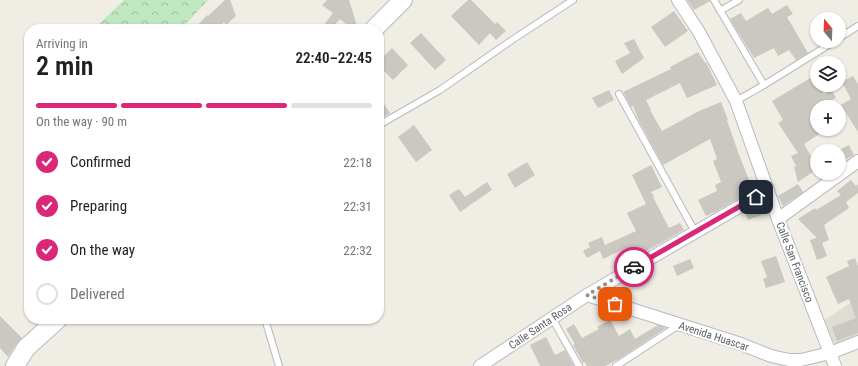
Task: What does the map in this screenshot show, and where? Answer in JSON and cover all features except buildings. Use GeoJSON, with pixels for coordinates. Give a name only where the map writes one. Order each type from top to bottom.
{"type":"FeatureCollection","features":[{"type":"Feature","properties":{"kind":"main road"},"geometry":{"type":"LineString","coordinates":[[379,24],[403,0]]}},
{"type":"Feature","properties":{"kind":"main road"},"geometry":{"type":"LineString","coordinates":[[7,366],[52,324]]}},
{"type":"Feature","properties":{"kind":"main road"},"geometry":{"type":"LineString","coordinates":[[15,366],[26,348]]}},
{"type":"Feature","properties":{"kind":"street","name":"Calle San Francisco"},"geometry":{"type":"LineString","coordinates":[[678,0],[699,32],[736,101],[778,219],[830,353]]}},
{"type":"Feature","properties":{"kind":"street"},"geometry":{"type":"LineString","coordinates":[[778,219],[858,161]]}},
{"type":"Feature","properties":{"kind":"street","name":"Calle Santa Rosa"},"geometry":{"type":"LineString","coordinates":[[480,366],[587,295],[768,190]]}},
{"type":"Feature","properties":{"kind":"street","name":"Avenida Huascar"},"geometry":{"type":"LineString","coordinates":[[587,295],[741,344],[771,356],[790,360],[801,360],[830,353],[858,342]]}},
{"type":"Feature","properties":{"kind":"street"},"geometry":{"type":"LineString","coordinates":[[830,353],[835,366]]}},
{"type":"Feature","properties":{"kind":"lane"},"geometry":{"type":"LineString","coordinates":[[384,122],[440,90],[512,40],[574,0]]}},
{"type":"Feature","properties":{"kind":"lane"},"geometry":{"type":"LineString","coordinates":[[714,0],[764,85]]}},
{"type":"Feature","properties":{"kind":"lane"},"geometry":{"type":"LineString","coordinates":[[720,11],[740,0]]}},
{"type":"Feature","properties":{"kind":"lane"},"geometry":{"type":"LineString","coordinates":[[846,34],[858,26]]}},
{"type":"Feature","properties":{"kind":"lane"},"geometry":{"type":"LineString","coordinates":[[736,101],[824,48]]}},
{"type":"Feature","properties":{"kind":"lane"},"geometry":{"type":"LineString","coordinates":[[619,94],[695,232]]}},
{"type":"Feature","properties":{"kind":"lane"},"geometry":{"type":"LineString","coordinates":[[552,318],[579,366]]}},
{"type":"Feature","properties":{"kind":"lane"},"geometry":{"type":"LineString","coordinates":[[266,324],[279,366]]}},
{"type":"Feature","properties":{"kind":"lane"},"geometry":{"type":"LineString","coordinates":[[616,366],[679,325]]}},
{"type":"Feature","properties":{"kind":"shaded area"},"geometry":{"type":"Polygon","coordinates":[[[858,298],[858,337],[838,345],[833,341],[825,320],[858,298]]]}},
{"type":"Feature","properties":{"kind":"green space"},"geometry":{"type":"Polygon","coordinates":[[[124,0],[208,0],[186,24],[99,24],[124,0]]]}},
{"type":"Feature","properties":{"kind":"way so far"},"geometry":{"type":"LineString","coordinates":[[615,304],[587,295],[634,267]]}},
{"type":"Feature","properties":{"kind":"route"},"geometry":{"type":"LineString","coordinates":[[634,267],[756,197]]}}]}
